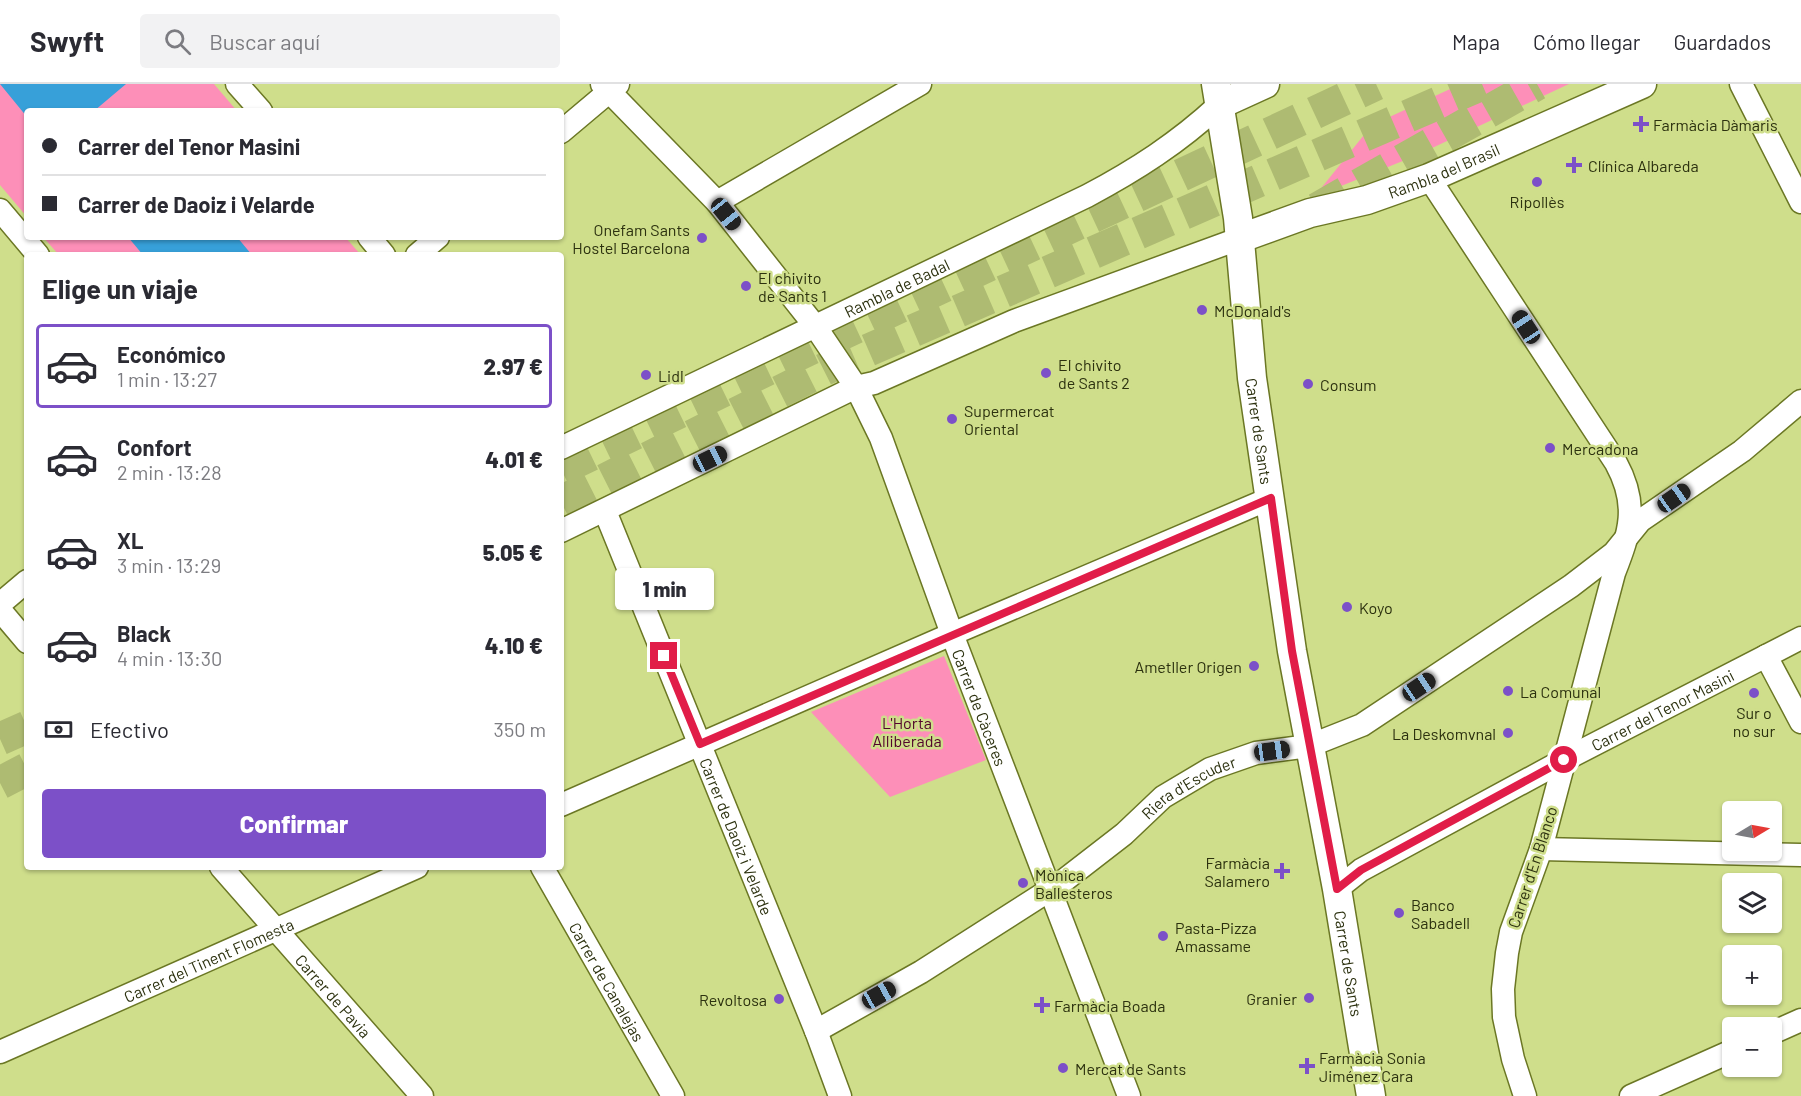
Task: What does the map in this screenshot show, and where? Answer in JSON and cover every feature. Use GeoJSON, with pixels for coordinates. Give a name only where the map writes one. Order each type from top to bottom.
{"type":"FeatureCollection","features":[{"type":"Feature","properties":{"kind":"street"},"geometry":{"type":"LineString","coordinates":[[237,84],[258,108]]}},
{"type":"Feature","properties":{"kind":"street"},"geometry":{"type":"LineString","coordinates":[[717,202],[920,84]]}},
{"type":"Feature","properties":{"kind":"street"},"geometry":{"type":"LineString","coordinates":[[1217,94],[1265,84]]}},
{"type":"Feature","properties":{"kind":"street","name":"Rambla del Brasil"},"geometry":{"type":"LineString","coordinates":[[1240,238],[1310,213],[1367,200],[1429,178],[1642,84]]}},
{"type":"Feature","properties":{"kind":"street"},"geometry":{"type":"LineString","coordinates":[[1741,84],[1801,202]]}},
{"type":"Feature","properties":{"kind":"street"},"geometry":{"type":"LineString","coordinates":[[564,129],[609,87]]}},
{"type":"Feature","properties":{"kind":"street","name":"Carrer de Càceres"},"geometry":{"type":"LineString","coordinates":[[609,87],[717,202],[815,326],[856,387],[881,438],[952,634],[1129,1096]]}},
{"type":"Feature","properties":{"kind":"street","name":"Carrer de Sants"},"geometry":{"type":"LineString","coordinates":[[1217,94],[1240,238],[1241,276],[1252,378],[1309,746],[1337,889],[1371,1096]]}},
{"type":"Feature","properties":{"kind":"street","name":"Rambla de Badal"},"geometry":{"type":"LineString","coordinates":[[564,447],[1015,232],[1141,167],[1185,136],[1217,94]]}},
{"type":"Feature","properties":{"kind":"street"},"geometry":{"type":"LineString","coordinates":[[1429,178],[1624,478],[1631,514],[1628,536]]}},
{"type":"Feature","properties":{"kind":"street"},"geometry":{"type":"LineString","coordinates":[[0,210],[24,238]]}},
{"type":"Feature","properties":{"kind":"street"},"geometry":{"type":"LineString","coordinates":[[564,530],[856,387],[874,383],[1014,321],[1240,238]]}},
{"type":"Feature","properties":{"kind":"street"},"geometry":{"type":"LineString","coordinates":[[25,240],[35,252]]}},
{"type":"Feature","properties":{"kind":"street"},"geometry":{"type":"LineString","coordinates":[[372,240],[382,252]]}},
{"type":"Feature","properties":{"kind":"street"},"geometry":{"type":"LineString","coordinates":[[420,252],[434,240]]}},
{"type":"Feature","properties":{"kind":"street","name":"Riera d'Escuder"},"geometry":{"type":"LineString","coordinates":[[816,1030],[921,972],[1051,889],[1124,834],[1163,797],[1209,769],[1256,753],[1309,746],[1362,725],[1571,586],[1614,553],[1640,521],[1742,451],[1801,401]]}},
{"type":"Feature","properties":{"kind":"street"},"geometry":{"type":"LineString","coordinates":[[564,804],[1271,498]]}},
{"type":"Feature","properties":{"kind":"street","name":"Carrer de Daoiz i Velarde"},"geometry":{"type":"LineString","coordinates":[[604,511],[816,1030],[840,1096]]}},
{"type":"Feature","properties":{"kind":"street","name":"Carrer d'En Blanco"},"geometry":{"type":"LineString","coordinates":[[1525,1096],[1504,1017],[1504,972],[1511,932],[1541,849],[1614,573],[1628,536]]}},
{"type":"Feature","properties":{"kind":"street"},"geometry":{"type":"LineString","coordinates":[[0,604],[24,584]]}},
{"type":"Feature","properties":{"kind":"street"},"geometry":{"type":"LineString","coordinates":[[0,610],[24,638]]}},
{"type":"Feature","properties":{"kind":"street","name":"Carrer del Tenor Masini"},"geometry":{"type":"LineString","coordinates":[[1337,889],[1361,870],[1564,760],[1801,638]]}},
{"type":"Feature","properties":{"kind":"street"},"geometry":{"type":"LineString","coordinates":[[1766,656],[1801,722]]}},
{"type":"Feature","properties":{"kind":"street"},"geometry":{"type":"LineString","coordinates":[[1541,849],[1801,855]]}},
{"type":"Feature","properties":{"kind":"street","name":"Carrer de Pavia"},"geometry":{"type":"LineString","coordinates":[[224,870],[423,1096]]}},
{"type":"Feature","properties":{"kind":"street","name":"Carrer del Tinent Flomesta"},"geometry":{"type":"LineString","coordinates":[[0,1052],[410,870]]}},
{"type":"Feature","properties":{"kind":"street","name":"Carrer de Canalejas"},"geometry":{"type":"LineString","coordinates":[[544,870],[673,1096]]}},
{"type":"Feature","properties":{"kind":"street"},"geometry":{"type":"LineString","coordinates":[[1782,1029],[1801,1020]]}},
{"type":"Feature","properties":{"kind":"street"},"geometry":{"type":"LineString","coordinates":[[1631,1096],[1722,1055]]}},
{"type":"Feature","properties":{"kind":"green space"},"geometry":{"type":"Polygon","coordinates":[[[0,84],[214,84],[234,108],[24,108],[24,213],[0,185],[0,84]]]}},
{"type":"Feature","properties":{"kind":"green space"},"geometry":{"type":"Polygon","coordinates":[[[1461,84],[1569,84],[1415,156],[1314,197],[1372,125],[1461,84]]]}},
{"type":"Feature","properties":{"kind":"green space"},"geometry":{"type":"Polygon","coordinates":[[[46,240],[348,240],[358,252],[56,252],[46,240]]]}},
{"type":"Feature","properties":{"kind":"green space","name":"L'Horta Alliberada"},"geometry":{"type":"Polygon","coordinates":[[[944,656],[986,760],[890,797],[811,712],[944,656]]]}},
{"type":"Feature","properties":{"kind":"water"},"geometry":{"type":"Polygon","coordinates":[[[0,84],[126,84],[98,108],[24,108],[24,113],[0,84]]]}},
{"type":"Feature","properties":{"kind":"water"},"geometry":{"type":"Polygon","coordinates":[[[130,240],[240,240],[250,252],[140,252],[130,240]]]}},
{"type":"Feature","properties":{"kind":"tunnel"},"geometry":{"type":"LineString","coordinates":[[564,468],[822,343],[1376,84]]}},
{"type":"Feature","properties":{"kind":"tunnel"},"geometry":{"type":"LineString","coordinates":[[564,500],[827,368],[1482,84]]}},
{"type":"Feature","properties":{"kind":"tunnel"},"geometry":{"type":"LineString","coordinates":[[1317,209],[1537,84]]}},
{"type":"Feature","properties":{"kind":"tunnel"},"geometry":{"type":"LineString","coordinates":[[0,739],[24,728]]}},
{"type":"Feature","properties":{"kind":"tunnel"},"geometry":{"type":"LineString","coordinates":[[0,783],[24,771]]}},
{"type":"Feature","properties":{"kind":"place","name":"Farmàcia Dàmaris"},"geometry":{"type":"Point","coordinates":[1641,124]}},
{"type":"Feature","properties":{"kind":"place","name":"Clínica Albareda"},"geometry":{"type":"Point","coordinates":[1574,165]}},
{"type":"Feature","properties":{"kind":"place","name":"Ripollès"},"geometry":{"type":"Point","coordinates":[1537,182]}},
{"type":"Feature","properties":{"kind":"place","name":"Onefam Sants Hostel Barcelona"},"geometry":{"type":"Point","coordinates":[702,238]}},
{"type":"Feature","properties":{"kind":"place","name":"El chivito de Sants 1"},"geometry":{"type":"Point","coordinates":[746,286]}},
{"type":"Feature","properties":{"kind":"place","name":"McDonald's"},"geometry":{"type":"Point","coordinates":[1202,310]}},
{"type":"Feature","properties":{"kind":"place","name":"El chivito de Sants 2"},"geometry":{"type":"Point","coordinates":[1046,373]}},
{"type":"Feature","properties":{"kind":"place","name":"Lidl"},"geometry":{"type":"Point","coordinates":[646,375]}},
{"type":"Feature","properties":{"kind":"place","name":"Consum"},"geometry":{"type":"Point","coordinates":[1308,384]}},
{"type":"Feature","properties":{"kind":"place","name":"Supermercat Oriental"},"geometry":{"type":"Point","coordinates":[952,419]}},
{"type":"Feature","properties":{"kind":"place","name":"Mercadona"},"geometry":{"type":"Point","coordinates":[1550,448]}},
{"type":"Feature","properties":{"kind":"place","name":"Koyo"},"geometry":{"type":"Point","coordinates":[1347,607]}},
{"type":"Feature","properties":{"kind":"place","name":"Ametller Origen"},"geometry":{"type":"Point","coordinates":[1254,666]}},
{"type":"Feature","properties":{"kind":"place","name":"La Comunal"},"geometry":{"type":"Point","coordinates":[1508,691]}},
{"type":"Feature","properties":{"kind":"place","name":"Sur o no sur"},"geometry":{"type":"Point","coordinates":[1754,693]}},
{"type":"Feature","properties":{"kind":"place","name":"La Deskomvnal"},"geometry":{"type":"Point","coordinates":[1508,733]}},
{"type":"Feature","properties":{"kind":"place","name":"Farmàcia Salamero"},"geometry":{"type":"Point","coordinates":[1282,871]}},
{"type":"Feature","properties":{"kind":"place","name":"Mònica Ballesteros"},"geometry":{"type":"Point","coordinates":[1023,883]}},
{"type":"Feature","properties":{"kind":"place","name":"Banco Sabadell"},"geometry":{"type":"Point","coordinates":[1399,913]}},
{"type":"Feature","properties":{"kind":"place","name":"Pasta-Pizza Amassame"},"geometry":{"type":"Point","coordinates":[1163,936]}},
{"type":"Feature","properties":{"kind":"place","name":"Granier"},"geometry":{"type":"Point","coordinates":[1309,998]}},
{"type":"Feature","properties":{"kind":"place","name":"Revoltosa"},"geometry":{"type":"Point","coordinates":[779,999]}},
{"type":"Feature","properties":{"kind":"place","name":"Farmàcia Boada"},"geometry":{"type":"Point","coordinates":[1042,1005]}},
{"type":"Feature","properties":{"kind":"place","name":"Farmàcia Sonia Jiménez Cara"},"geometry":{"type":"Point","coordinates":[1307,1066]}},
{"type":"Feature","properties":{"kind":"place","name":"Mercat de Sants"},"geometry":{"type":"Point","coordinates":[1063,1068]}},
{"type":"Feature","properties":{"kind":"route"},"geometry":{"type":"LineString","coordinates":[[664,656],[700,744],[1271,498],[1292,651],[1337,889],[1361,870],[1564,760]]}}]}
